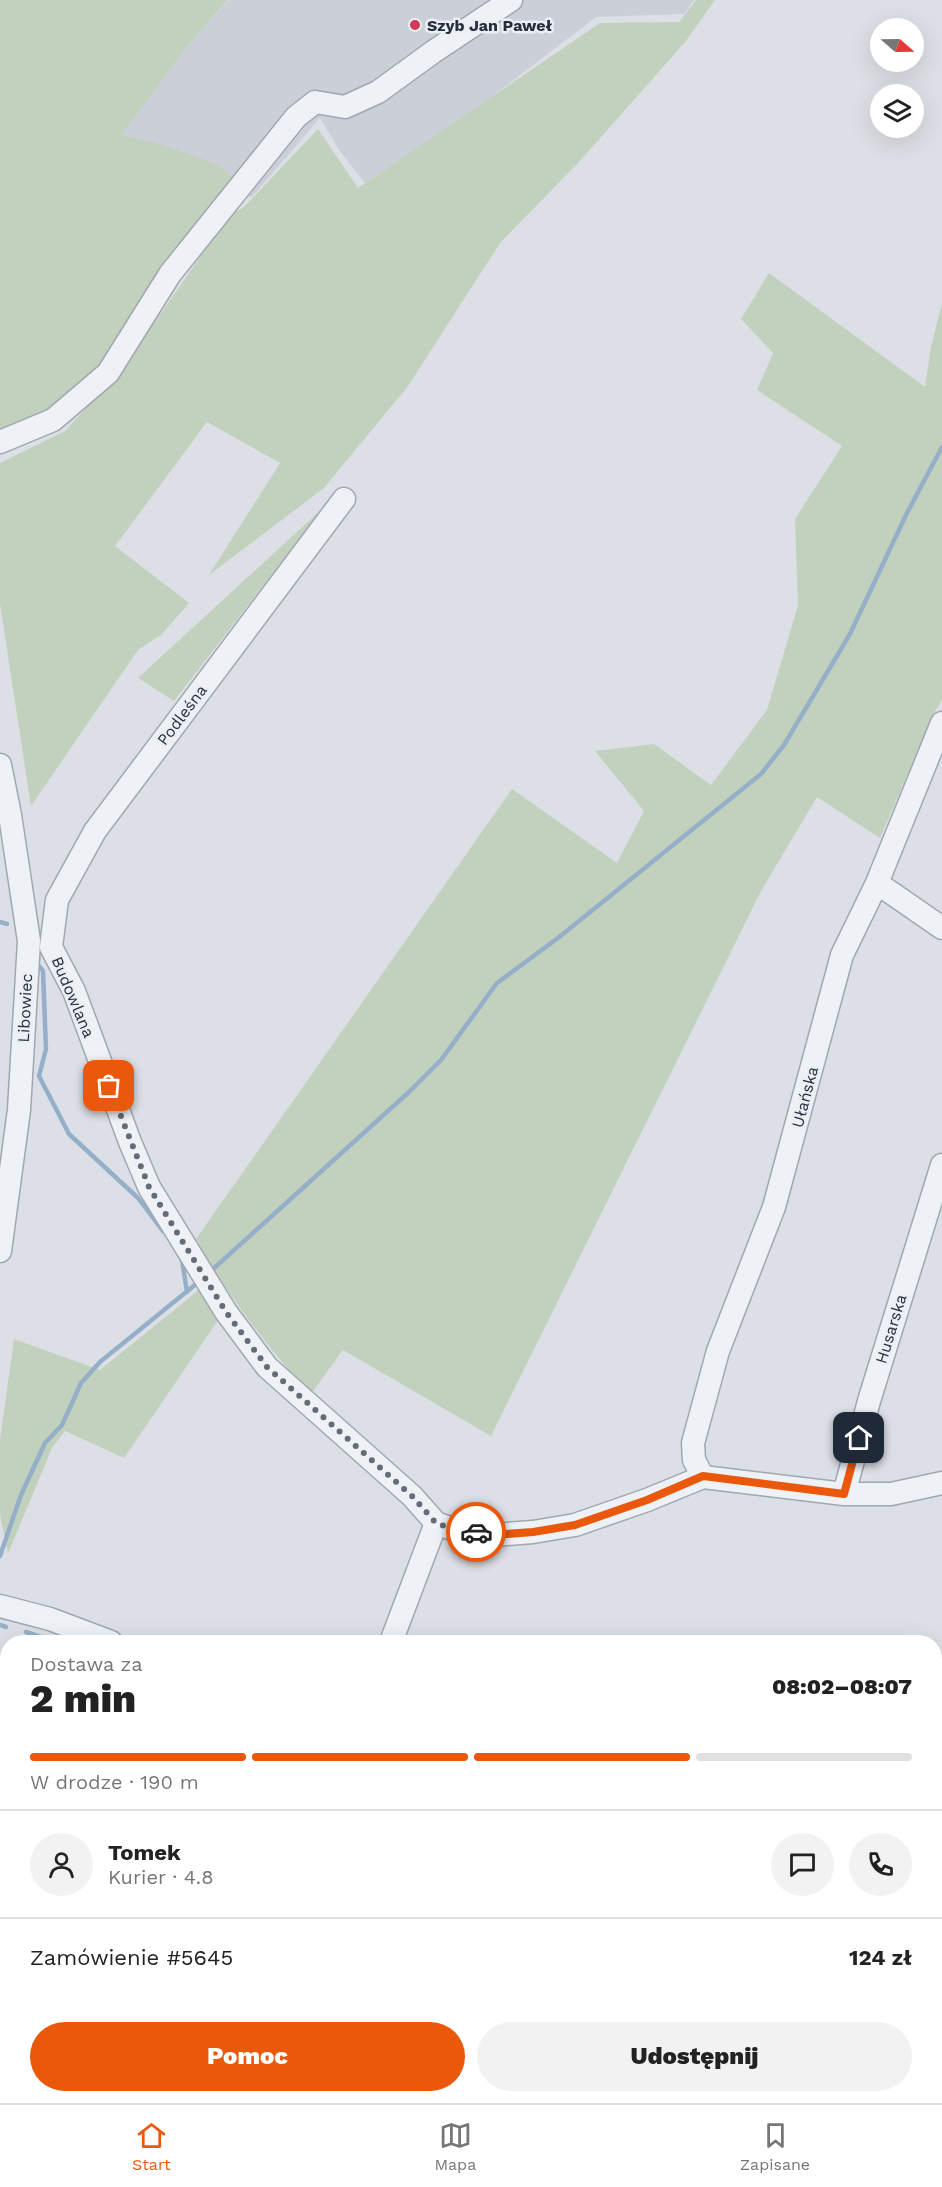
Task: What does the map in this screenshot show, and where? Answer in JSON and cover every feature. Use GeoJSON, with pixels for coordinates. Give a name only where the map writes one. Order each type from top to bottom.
{"type":"FeatureCollection","features":[{"type":"Feature","properties":{"kind":"street"},"geometry":{"type":"LineString","coordinates":[[0,442],[52,420],[108,374],[170,274],[296,117],[315,102],[345,107],[378,92],[511,0]]}},
{"type":"Feature","properties":{"kind":"street","name":"Podleśna"},"geometry":{"type":"LineString","coordinates":[[51,947],[57,900],[95,831],[344,499]]}},
{"type":"Feature","properties":{"kind":"street","name":"Ułańska"},"geometry":{"type":"LineString","coordinates":[[703,1476],[694,1460],[693,1443],[718,1351],[774,1207],[842,955],[877,883],[942,723]]}},
{"type":"Feature","properties":{"kind":"street","name":"Libowiec"},"geometry":{"type":"LineString","coordinates":[[0,765],[29,941],[19,1110],[0,1251]]}},
{"type":"Feature","properties":{"kind":"street"},"geometry":{"type":"LineString","coordinates":[[877,883],[942,928]]}},
{"type":"Feature","properties":{"kind":"street"},"geometry":{"type":"LineString","coordinates":[[29,941],[38,941],[51,947]]}},
{"type":"Feature","properties":{"kind":"street","name":"Budowlana"},"geometry":{"type":"LineString","coordinates":[[51,947],[74,992],[149,1187],[226,1312],[267,1367],[412,1496],[436,1523]]}},
{"type":"Feature","properties":{"kind":"street","name":"Husarska"},"geometry":{"type":"LineString","coordinates":[[844,1494],[869,1401],[942,1165]]}},
{"type":"Feature","properties":{"kind":"street"},"geometry":{"type":"LineString","coordinates":[[395,1635],[436,1523],[452,1529],[493,1535],[565,1527],[647,1500],[703,1476],[844,1494],[891,1494],[942,1483]]}},
{"type":"Feature","properties":{"kind":"street"},"geometry":{"type":"LineString","coordinates":[[0,1606],[51,1619],[93,1635]]}},
{"type":"Feature","properties":{"kind":"shaded area"},"geometry":{"type":"Polygon","coordinates":[[[229,0],[694,0],[684,14],[596,17],[481,105],[365,183],[339,150],[320,118],[251,198],[220,165],[120,135],[193,39],[229,0]]]}},
{"type":"Feature","properties":{"kind":"green space"},"geometry":{"type":"Polygon","coordinates":[[[0,0],[228,0],[189,44],[121,135],[156,143],[220,165],[234,179],[181,241],[95,372],[40,417],[0,430],[0,0]]]}},
{"type":"Feature","properties":{"kind":"green space"},"geometry":{"type":"Polygon","coordinates":[[[696,0],[715,0],[686,41],[578,163],[500,243],[408,386],[324,488],[209,575],[280,463],[207,422],[115,546],[189,603],[162,634],[138,650],[31,806],[0,604],[0,463],[65,431],[126,364],[229,215],[243,208],[318,129],[358,188],[600,23],[679,22],[696,0]]]}},
{"type":"Feature","properties":{"kind":"green space"},"geometry":{"type":"Polygon","coordinates":[[[769,273],[925,387],[931,347],[942,303],[942,700],[934,713],[880,838],[817,797],[761,891],[491,1436],[343,1350],[310,1395],[249,1320],[221,1281],[196,1239],[512,789],[617,863],[644,811],[595,751],[654,744],[711,785],[767,710],[798,605],[795,519],[842,446],[757,390],[773,353],[741,319],[769,273]]]}},
{"type":"Feature","properties":{"kind":"green space"},"geometry":{"type":"Polygon","coordinates":[[[323,508],[174,701],[138,678],[323,508]]]}},
{"type":"Feature","properties":{"kind":"green space"},"geometry":{"type":"Polygon","coordinates":[[[199,1290],[219,1319],[124,1458],[65,1431],[52,1448],[8,1554],[0,1514],[0,1440],[14,1339],[100,1370],[199,1290]]]}},
{"type":"Feature","properties":{"kind":"waterway"},"geometry":{"type":"LineString","coordinates":[[211,1271],[409,1092],[441,1060],[497,983],[558,938],[761,774],[784,745],[850,634],[906,515],[942,447]]}},
{"type":"Feature","properties":{"kind":"waterway"},"geometry":{"type":"LineString","coordinates":[[0,922],[7,924]]}},
{"type":"Feature","properties":{"kind":"waterway"},"geometry":{"type":"LineString","coordinates":[[39,966],[43,971],[46,1049],[39,1076],[69,1134],[138,1198],[163,1231]]}},
{"type":"Feature","properties":{"kind":"waterway"},"geometry":{"type":"LineString","coordinates":[[182,1260],[187,1292]]}},
{"type":"Feature","properties":{"kind":"waterway"},"geometry":{"type":"LineString","coordinates":[[0,1556],[21,1495],[45,1443],[62,1425],[81,1383],[100,1362],[196,1284]]}},
{"type":"Feature","properties":{"kind":"waterway"},"geometry":{"type":"LineString","coordinates":[[0,1625],[6,1627]]}},
{"type":"Feature","properties":{"kind":"waterway"},"geometry":{"type":"LineString","coordinates":[[26,1632],[35,1635]]}},
{"type":"Feature","properties":{"kind":"way so far"},"geometry":{"type":"LineString","coordinates":[[109,1086],[149,1187],[226,1312],[267,1367],[412,1496],[436,1523],[452,1529],[476,1532]]}},
{"type":"Feature","properties":{"kind":"place","name":"Szyb Jan Paweł"},"geometry":{"type":"Point","coordinates":[415,25]}},
{"type":"Feature","properties":{"kind":"route"},"geometry":{"type":"LineString","coordinates":[[476,1532],[493,1535],[533,1532],[575,1525],[647,1500],[703,1476],[844,1494],[859,1438]]}}]}
